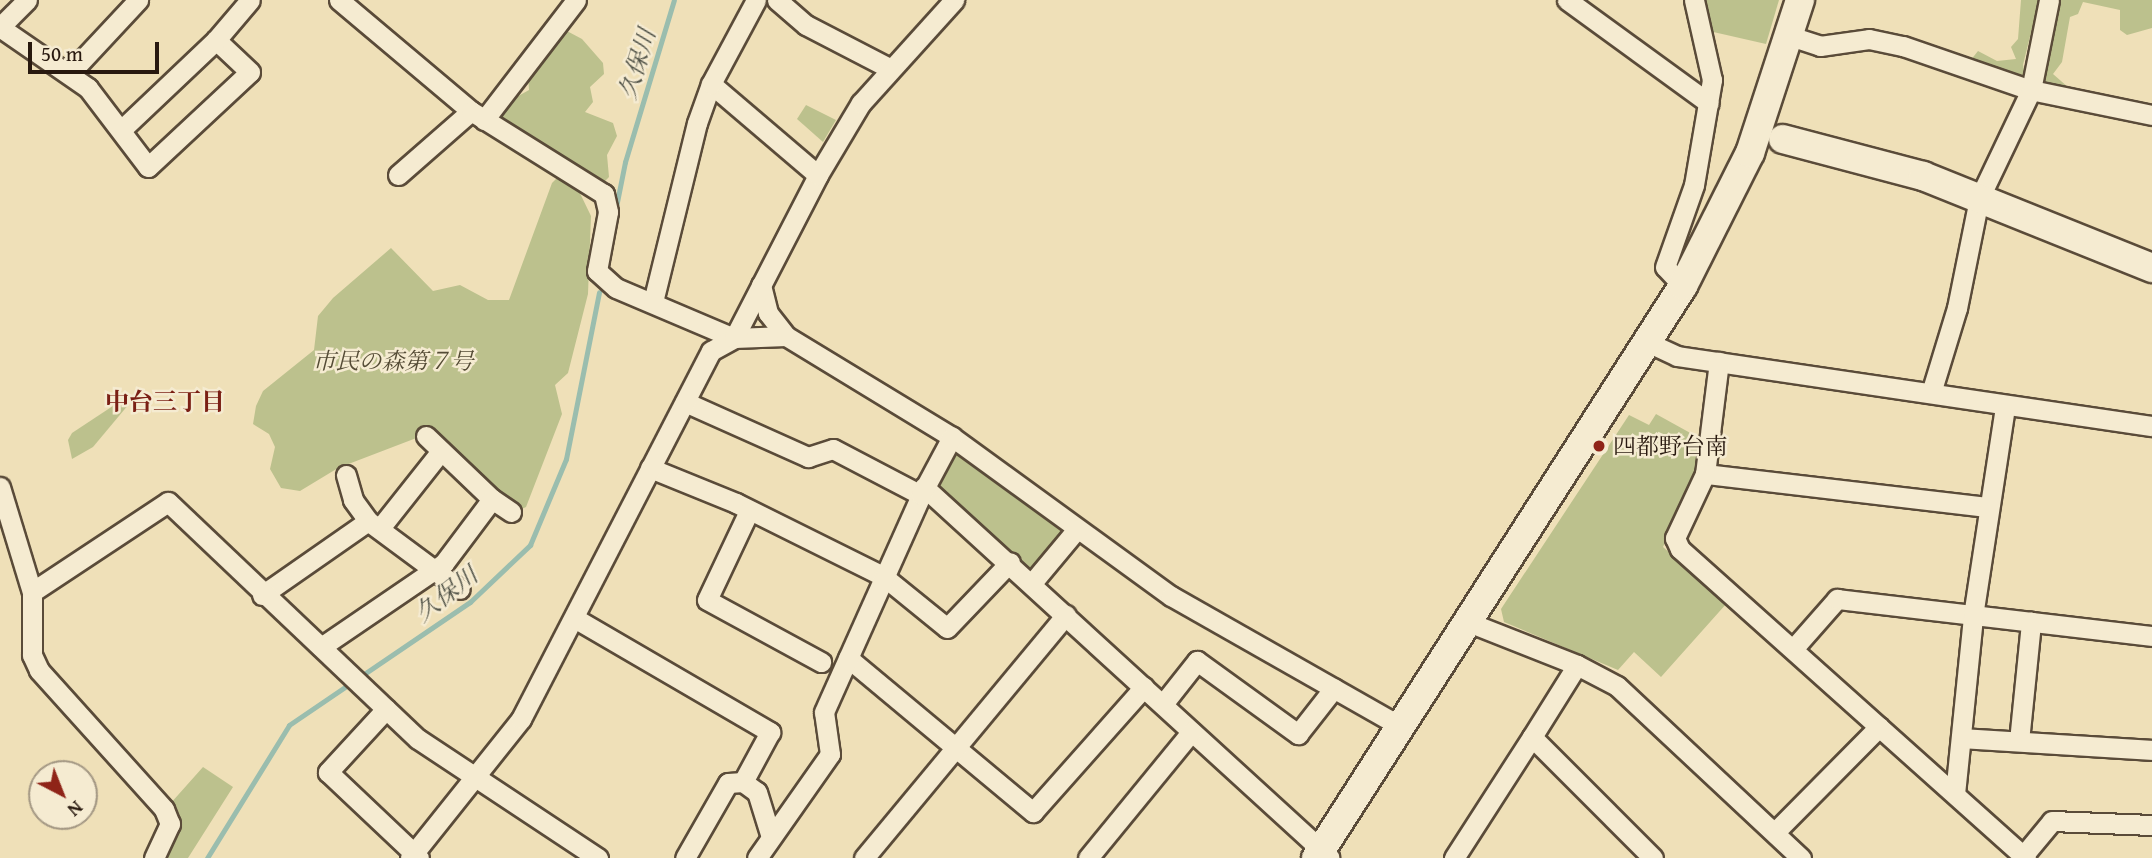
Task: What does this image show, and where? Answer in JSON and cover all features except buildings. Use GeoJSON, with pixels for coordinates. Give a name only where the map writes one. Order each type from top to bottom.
{"type":"FeatureCollection","features":[{"type":"Feature","properties":{"kind":"street"},"geometry":{"type":"LineString","coordinates":[[27,0],[0,28],[70,73],[88,88],[148,167],[250,72],[216,40]]}},
{"type":"Feature","properties":{"kind":"street"},"geometry":{"type":"LineString","coordinates":[[70,73],[138,0]]}},
{"type":"Feature","properties":{"kind":"street"},"geometry":{"type":"LineString","coordinates":[[121,130],[216,40],[250,0]]}},
{"type":"Feature","properties":{"kind":"street"},"geometry":{"type":"LineString","coordinates":[[339,0],[478,116],[604,194],[608,212],[597,271],[616,288],[734,338],[786,336]]}},
{"type":"Feature","properties":{"kind":"street"},"geometry":{"type":"LineString","coordinates":[[398,175],[478,116],[576,0]]}},
{"type":"Feature","properties":{"kind":"street"},"geometry":{"type":"LineString","coordinates":[[653,302],[690,147],[711,84],[756,0]]}},
{"type":"Feature","properties":{"kind":"street"},"geometry":{"type":"LineString","coordinates":[[777,0],[806,24],[889,68]]}},
{"type":"Feature","properties":{"kind":"street"},"geometry":{"type":"LineString","coordinates":[[387,709],[328,772],[414,857],[473,776],[521,719],[576,619],[711,351],[734,338],[818,175],[861,103],[889,68],[954,0]]}},
{"type":"Feature","properties":{"kind":"street"},"geometry":{"type":"LineString","coordinates":[[1567,0],[1709,103]]}},
{"type":"Feature","properties":{"kind":"street"},"geometry":{"type":"LineString","coordinates":[[1683,286],[1665,267],[1695,185],[1709,103],[1711,64],[1694,0]]}},
{"type":"Feature","properties":{"kind":"street"},"geometry":{"type":"LineString","coordinates":[[685,402],[808,457],[834,449],[923,491],[1010,562],[1323,855],[1401,726],[1683,286],[1750,153],[1800,0]]}},
{"type":"Feature","properties":{"kind":"street"},"geometry":{"type":"LineString","coordinates":[[1931,393],[1957,308],[1979,199],[2031,90],[2049,0]]}},
{"type":"Feature","properties":{"kind":"street"},"geometry":{"type":"LineString","coordinates":[[1790,36],[1821,46],[1869,39],[1903,46],[2031,90],[2152,115]]}},
{"type":"Feature","properties":{"kind":"street"},"geometry":{"type":"LineString","coordinates":[[711,84],[818,175]]}},
{"type":"Feature","properties":{"kind":"street"},"geometry":{"type":"LineString","coordinates":[[1783,139],[1923,176],[2152,268]]}},
{"type":"Feature","properties":{"kind":"street"},"geometry":{"type":"LineString","coordinates":[[761,285],[768,313],[786,336],[952,437],[1171,596],[1401,726]]}},
{"type":"Feature","properties":{"kind":"street"},"geometry":{"type":"LineString","coordinates":[[1647,342],[1677,356],[2152,426]]}},
{"type":"Feature","properties":{"kind":"street"},"geometry":{"type":"LineString","coordinates":[[1719,362],[1705,474],[1675,544],[2024,857],[2052,821],[2152,825]]}},
{"type":"Feature","properties":{"kind":"street"},"geometry":{"type":"LineString","coordinates":[[1955,794],[1987,507],[2006,406]]}},
{"type":"Feature","properties":{"kind":"street"},"geometry":{"type":"LineString","coordinates":[[426,436],[492,499],[511,512]]}},
{"type":"Feature","properties":{"kind":"street"},"geometry":{"type":"LineString","coordinates":[[757,858],[771,834],[830,754],[824,712],[883,576],[952,437]]}},
{"type":"Feature","properties":{"kind":"street"},"geometry":{"type":"LineString","coordinates":[[262,595],[374,524],[440,451]]}},
{"type":"Feature","properties":{"kind":"street"},"geometry":{"type":"LineString","coordinates":[[650,468],[749,511],[883,576],[951,628],[1010,562]]}},
{"type":"Feature","properties":{"kind":"street"},"geometry":{"type":"LineString","coordinates":[[1705,474],[1987,507]]}},
{"type":"Feature","properties":{"kind":"street"},"geometry":{"type":"LineString","coordinates":[[346,475],[353,500],[374,524],[460,589]]}},
{"type":"Feature","properties":{"kind":"street"},"geometry":{"type":"LineString","coordinates":[[0,487],[32,592],[31,641],[39,670],[164,809],[170,824],[154,858]]}},
{"type":"Feature","properties":{"kind":"street"},"geometry":{"type":"LineString","coordinates":[[320,647],[432,567],[444,563],[492,499]]}},
{"type":"Feature","properties":{"kind":"street"},"geometry":{"type":"LineString","coordinates":[[32,592],[168,502],[262,595],[418,739],[598,858]]}},
{"type":"Feature","properties":{"kind":"street"},"geometry":{"type":"LineString","coordinates":[[749,511],[707,600],[821,662]]}},
{"type":"Feature","properties":{"kind":"street"},"geometry":{"type":"LineString","coordinates":[[1032,583],[1077,529]]}},
{"type":"Feature","properties":{"kind":"street"},"geometry":{"type":"LineString","coordinates":[[1793,649],[1837,599],[2152,636]]}},
{"type":"Feature","properties":{"kind":"street"},"geometry":{"type":"LineString","coordinates":[[864,858],[1066,615]]}},
{"type":"Feature","properties":{"kind":"street"},"geometry":{"type":"LineString","coordinates":[[576,619],[767,728],[770,732],[743,782]]}},
{"type":"Feature","properties":{"kind":"street"},"geometry":{"type":"LineString","coordinates":[[1468,622],[1577,664],[1640,703],[1801,858]]}},
{"type":"Feature","properties":{"kind":"street"},"geometry":{"type":"LineString","coordinates":[[2019,741],[2031,622]]}},
{"type":"Feature","properties":{"kind":"street"},"geometry":{"type":"LineString","coordinates":[[848,658],[1033,811],[1144,687]]}},
{"type":"Feature","properties":{"kind":"street"},"geometry":{"type":"LineString","coordinates":[[1163,704],[1198,661],[1298,734],[1334,688]]}},
{"type":"Feature","properties":{"kind":"street"},"geometry":{"type":"LineString","coordinates":[[1454,858],[1577,664]]}},
{"type":"Feature","properties":{"kind":"street"},"geometry":{"type":"LineString","coordinates":[[1775,832],[1879,727]]}},
{"type":"Feature","properties":{"kind":"street"},"geometry":{"type":"LineString","coordinates":[[1088,858],[1191,732]]}},
{"type":"Feature","properties":{"kind":"street"},"geometry":{"type":"LineString","coordinates":[[1532,737],[1653,858]]}},
{"type":"Feature","properties":{"kind":"street"},"geometry":{"type":"LineString","coordinates":[[1962,738],[2152,750]]}},
{"type":"Feature","properties":{"kind":"street"},"geometry":{"type":"LineString","coordinates":[[685,858],[729,783],[743,782],[757,792],[771,834]]}},
{"type":"Feature","properties":{"kind":"green space"},"geometry":{"type":"Polygon","coordinates":[[[1702,0],[1779,0],[1766,44],[1709,31],[1702,0]]]}},
{"type":"Feature","properties":{"kind":"green space"},"geometry":{"type":"Polygon","coordinates":[[[2021,0],[2039,0],[2023,65],[2026,79],[1970,61],[1978,51],[1997,61],[2016,59],[2011,47],[2018,39],[2021,0]]]}},
{"type":"Feature","properties":{"kind":"green space"},"geometry":{"type":"Polygon","coordinates":[[[2057,0],[2152,0],[2152,28],[2127,35],[2120,30],[2120,10],[2083,2],[2078,14],[2070,17],[2062,62],[2053,74],[2069,88],[2042,83],[2057,0]]]}},
{"type":"Feature","properties":{"kind":"green space"},"geometry":{"type":"Polygon","coordinates":[[[565,30],[582,39],[603,63],[604,74],[590,87],[593,102],[585,112],[613,123],[617,136],[607,155],[609,177],[603,183],[504,126],[498,115],[504,104],[529,90],[528,75],[565,30]]]}},
{"type":"Feature","properties":{"kind":"green space"},"geometry":{"type":"Polygon","coordinates":[[[806,105],[836,120],[823,142],[797,119],[806,105]]]}},
{"type":"Feature","properties":{"kind":"green space","name":"市民の森第７号"},"geometry":{"type":"Polygon","coordinates":[[[560,175],[576,185],[591,216],[588,294],[568,373],[555,385],[562,414],[526,507],[517,511],[419,437],[338,468],[300,491],[281,488],[270,469],[275,447],[269,434],[253,424],[256,406],[263,391],[314,350],[318,316],[333,298],[391,248],[433,291],[460,285],[488,300],[509,300],[552,183],[560,175]]]}},
{"type":"Feature","properties":{"kind":"green space"},"geometry":{"type":"Polygon","coordinates":[[[128,396],[129,404],[93,447],[72,459],[68,440],[72,433],[128,396]]]}},
{"type":"Feature","properties":{"kind":"green space"},"geometry":{"type":"Polygon","coordinates":[[[1656,414],[1703,440],[1696,473],[1663,547],[1727,603],[1661,677],[1634,652],[1618,670],[1504,622],[1501,609],[1629,415],[1649,425],[1656,414]]]}},
{"type":"Feature","properties":{"kind":"green space"},"geometry":{"type":"Polygon","coordinates":[[[961,451],[1068,532],[1033,575],[934,490],[952,453],[961,451]]]}},
{"type":"Feature","properties":{"kind":"green space"},"geometry":{"type":"Polygon","coordinates":[[[203,767],[233,787],[188,858],[167,858],[177,835],[170,804],[203,767]]]}},
{"type":"Feature","properties":{"kind":"waterway","name":"久保川"},"geometry":{"type":"LineString","coordinates":[[615,212],[625,162],[674,0]]}},
{"type":"Feature","properties":{"kind":"waterway","name":"久保川"},"geometry":{"type":"LineString","coordinates":[[207,858],[289,725],[470,602],[530,545],[566,459],[599,292]]}},
{"type":"Feature","properties":{"kind":"place","name":"四都野台南"},"geometry":{"type":"Point","coordinates":[1599,446]}},
{"type":"Feature","properties":{"kind":"district","name":"中台三丁目"},"geometry":{"type":"Point","coordinates":[165,402]}}]}
